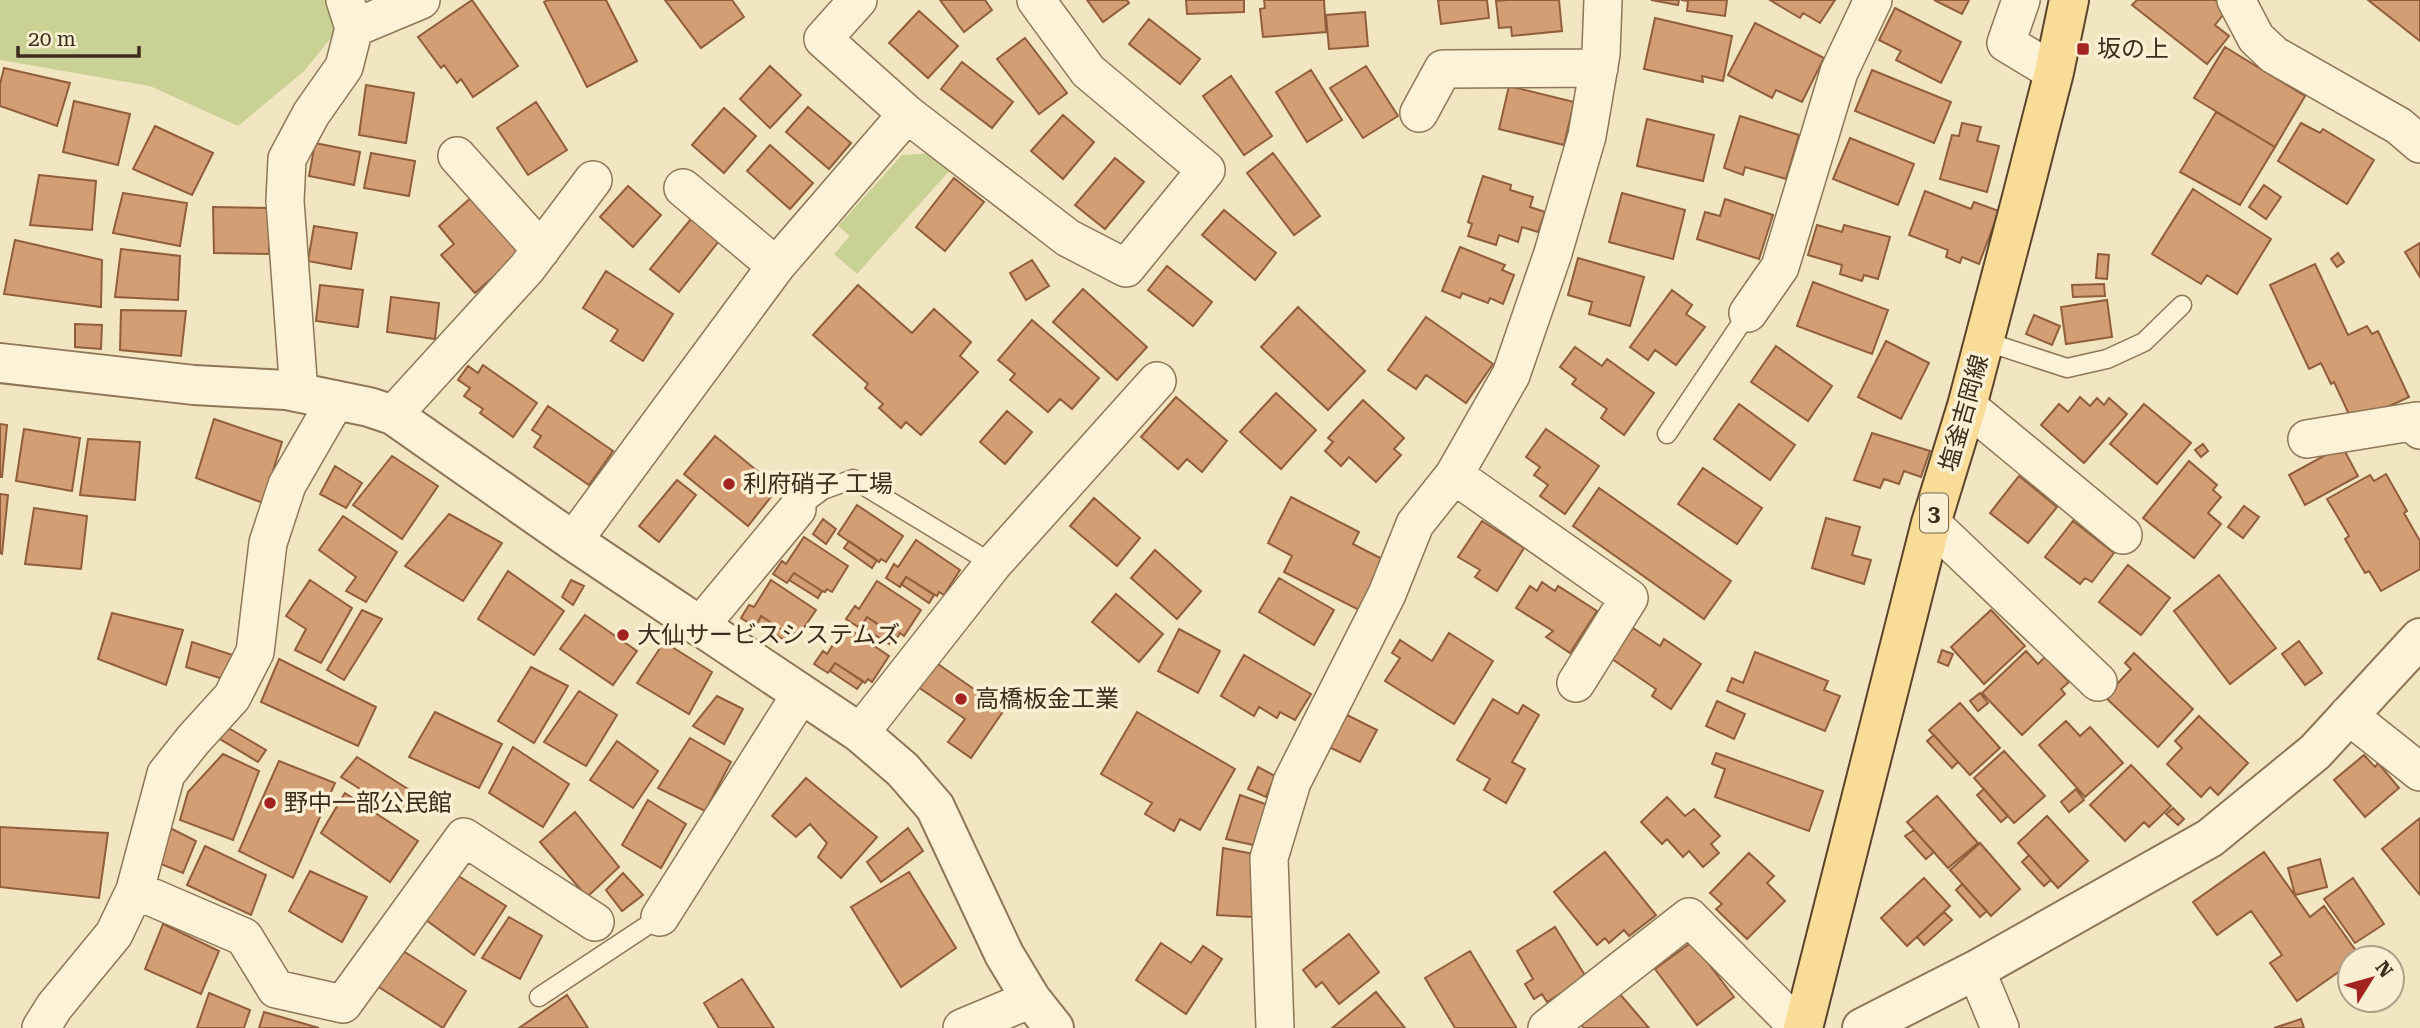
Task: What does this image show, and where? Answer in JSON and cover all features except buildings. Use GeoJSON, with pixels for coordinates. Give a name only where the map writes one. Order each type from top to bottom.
{"type":"FeatureCollection","features":[{"type":"Feature","properties":{"kind":"main road","name":"塩釜吉岡線"},"geometry":{"type":"LineString","coordinates":[[1801,1028],[1931,523],[1984,341],[2054,72],[2069,0]]}},
{"type":"Feature","properties":{"kind":"street"},"geometry":{"type":"LineString","coordinates":[[299,393],[285,201],[287,159],[311,114],[344,67],[349,14],[421,0]]}},
{"type":"Feature","properties":{"kind":"street"},"geometry":{"type":"LineString","coordinates":[[858,0],[823,39],[907,114],[1068,238],[1126,268],[1206,170],[1088,71],[1036,0]]}},
{"type":"Feature","properties":{"kind":"street"},"geometry":{"type":"LineString","coordinates":[[1275,1028],[1269,858],[1292,782],[1387,594],[1415,524],[1454,475],[1511,375],[1553,253],[1587,136],[1599,68],[1603,0]]}},
{"type":"Feature","properties":{"kind":"street"},"geometry":{"type":"LineString","coordinates":[[1748,313],[1780,267],[1839,72],[1873,0]]}},
{"type":"Feature","properties":{"kind":"street"},"geometry":{"type":"LineString","coordinates":[[2021,0],[2006,43],[2054,72]]}},
{"type":"Feature","properties":{"kind":"street"},"geometry":{"type":"LineString","coordinates":[[2236,0],[2256,38],[2274,55],[2399,126],[2420,144]]}},
{"type":"Feature","properties":{"kind":"street"},"geometry":{"type":"LineString","coordinates":[[1419,113],[1443,69],[1599,68]]}},
{"type":"Feature","properties":{"kind":"street"},"geometry":{"type":"LineString","coordinates":[[573,541],[776,266],[907,114]]}},
{"type":"Feature","properties":{"kind":"street"},"geometry":{"type":"LineString","coordinates":[[457,156],[541,250]]}},
{"type":"Feature","properties":{"kind":"street"},"geometry":{"type":"LineString","coordinates":[[393,415],[527,268],[593,180]]}},
{"type":"Feature","properties":{"kind":"street"},"geometry":{"type":"LineString","coordinates":[[683,188],[776,266]]}},
{"type":"Feature","properties":{"kind":"street"},"geometry":{"type":"LineString","coordinates":[[0,363],[194,385],[299,393],[369,407],[393,415],[699,627],[860,733],[903,770],[935,807],[1004,954],[1042,1014],[962,1028]]}},
{"type":"Feature","properties":{"kind":"street"},"geometry":{"type":"LineString","coordinates":[[860,733],[993,565],[1157,381]]}},
{"type":"Feature","properties":{"kind":"street"},"geometry":{"type":"LineString","coordinates":[[41,1028],[54,1007],[114,934],[135,890],[166,774],[232,697],[255,652],[268,543],[287,485],[335,400]]}},
{"type":"Feature","properties":{"kind":"street"},"geometry":{"type":"LineString","coordinates":[[1967,406],[2123,535]]}},
{"type":"Feature","properties":{"kind":"street"},"geometry":{"type":"LineString","coordinates":[[2307,439],[2419,423]]}},
{"type":"Feature","properties":{"kind":"street"},"geometry":{"type":"LineString","coordinates":[[1454,475],[1629,598],[1576,683]]}},
{"type":"Feature","properties":{"kind":"street"},"geometry":{"type":"LineString","coordinates":[[699,627],[797,509]]}},
{"type":"Feature","properties":{"kind":"street"},"geometry":{"type":"LineString","coordinates":[[1931,523],[2098,682]]}},
{"type":"Feature","properties":{"kind":"street"},"geometry":{"type":"LineString","coordinates":[[1861,1028],[1976,970],[2210,838],[2315,752],[2420,638]]}},
{"type":"Feature","properties":{"kind":"street"},"geometry":{"type":"LineString","coordinates":[[660,917],[801,694]]}},
{"type":"Feature","properties":{"kind":"street"},"geometry":{"type":"LineString","coordinates":[[2348,715],[2420,772]]}},
{"type":"Feature","properties":{"kind":"street"},"geometry":{"type":"LineString","coordinates":[[135,890],[244,937],[276,989],[343,1004],[464,837],[595,922]]}},
{"type":"Feature","properties":{"kind":"street"},"geometry":{"type":"LineString","coordinates":[[1547,1028],[1689,917],[1801,1028]]}},
{"type":"Feature","properties":{"kind":"street"},"geometry":{"type":"LineString","coordinates":[[1976,970],[2000,1028]]}},
{"type":"Feature","properties":{"kind":"lane"},"geometry":{"type":"LineString","coordinates":[[1984,341],[2067,368],[2107,359],[2144,342],[2182,305]]}},
{"type":"Feature","properties":{"kind":"lane"},"geometry":{"type":"LineString","coordinates":[[1667,434],[1748,313]]}},
{"type":"Feature","properties":{"kind":"lane"},"geometry":{"type":"LineString","coordinates":[[797,509],[823,490],[853,479],[993,565]]}},
{"type":"Feature","properties":{"kind":"lane"},"geometry":{"type":"LineString","coordinates":[[539,997],[660,917]]}},
{"type":"Feature","properties":{"kind":"green space"},"geometry":{"type":"Polygon","coordinates":[[[0,0],[328,0],[339,28],[305,70],[238,126],[150,86],[0,60],[0,0]]]}},
{"type":"Feature","properties":{"kind":"green space"},"geometry":{"type":"Polygon","coordinates":[[[932,153],[951,169],[857,274],[834,254],[850,236],[838,226],[902,155],[932,153]]]}},
{"type":"Feature","properties":{"kind":"place","name":"坂の上"},"geometry":{"type":"Point","coordinates":[2083,49]}},
{"type":"Feature","properties":{"kind":"place","name":"利府硝子 工場"},"geometry":{"type":"Point","coordinates":[729,484]}},
{"type":"Feature","properties":{"kind":"place","name":"大仙サービスシステムズ"},"geometry":{"type":"Point","coordinates":[623,635]}},
{"type":"Feature","properties":{"kind":"place","name":"高橋板金工業"},"geometry":{"type":"Point","coordinates":[961,699]}},
{"type":"Feature","properties":{"kind":"place","name":"野中一部公民館"},"geometry":{"type":"Point","coordinates":[270,803]}}]}
